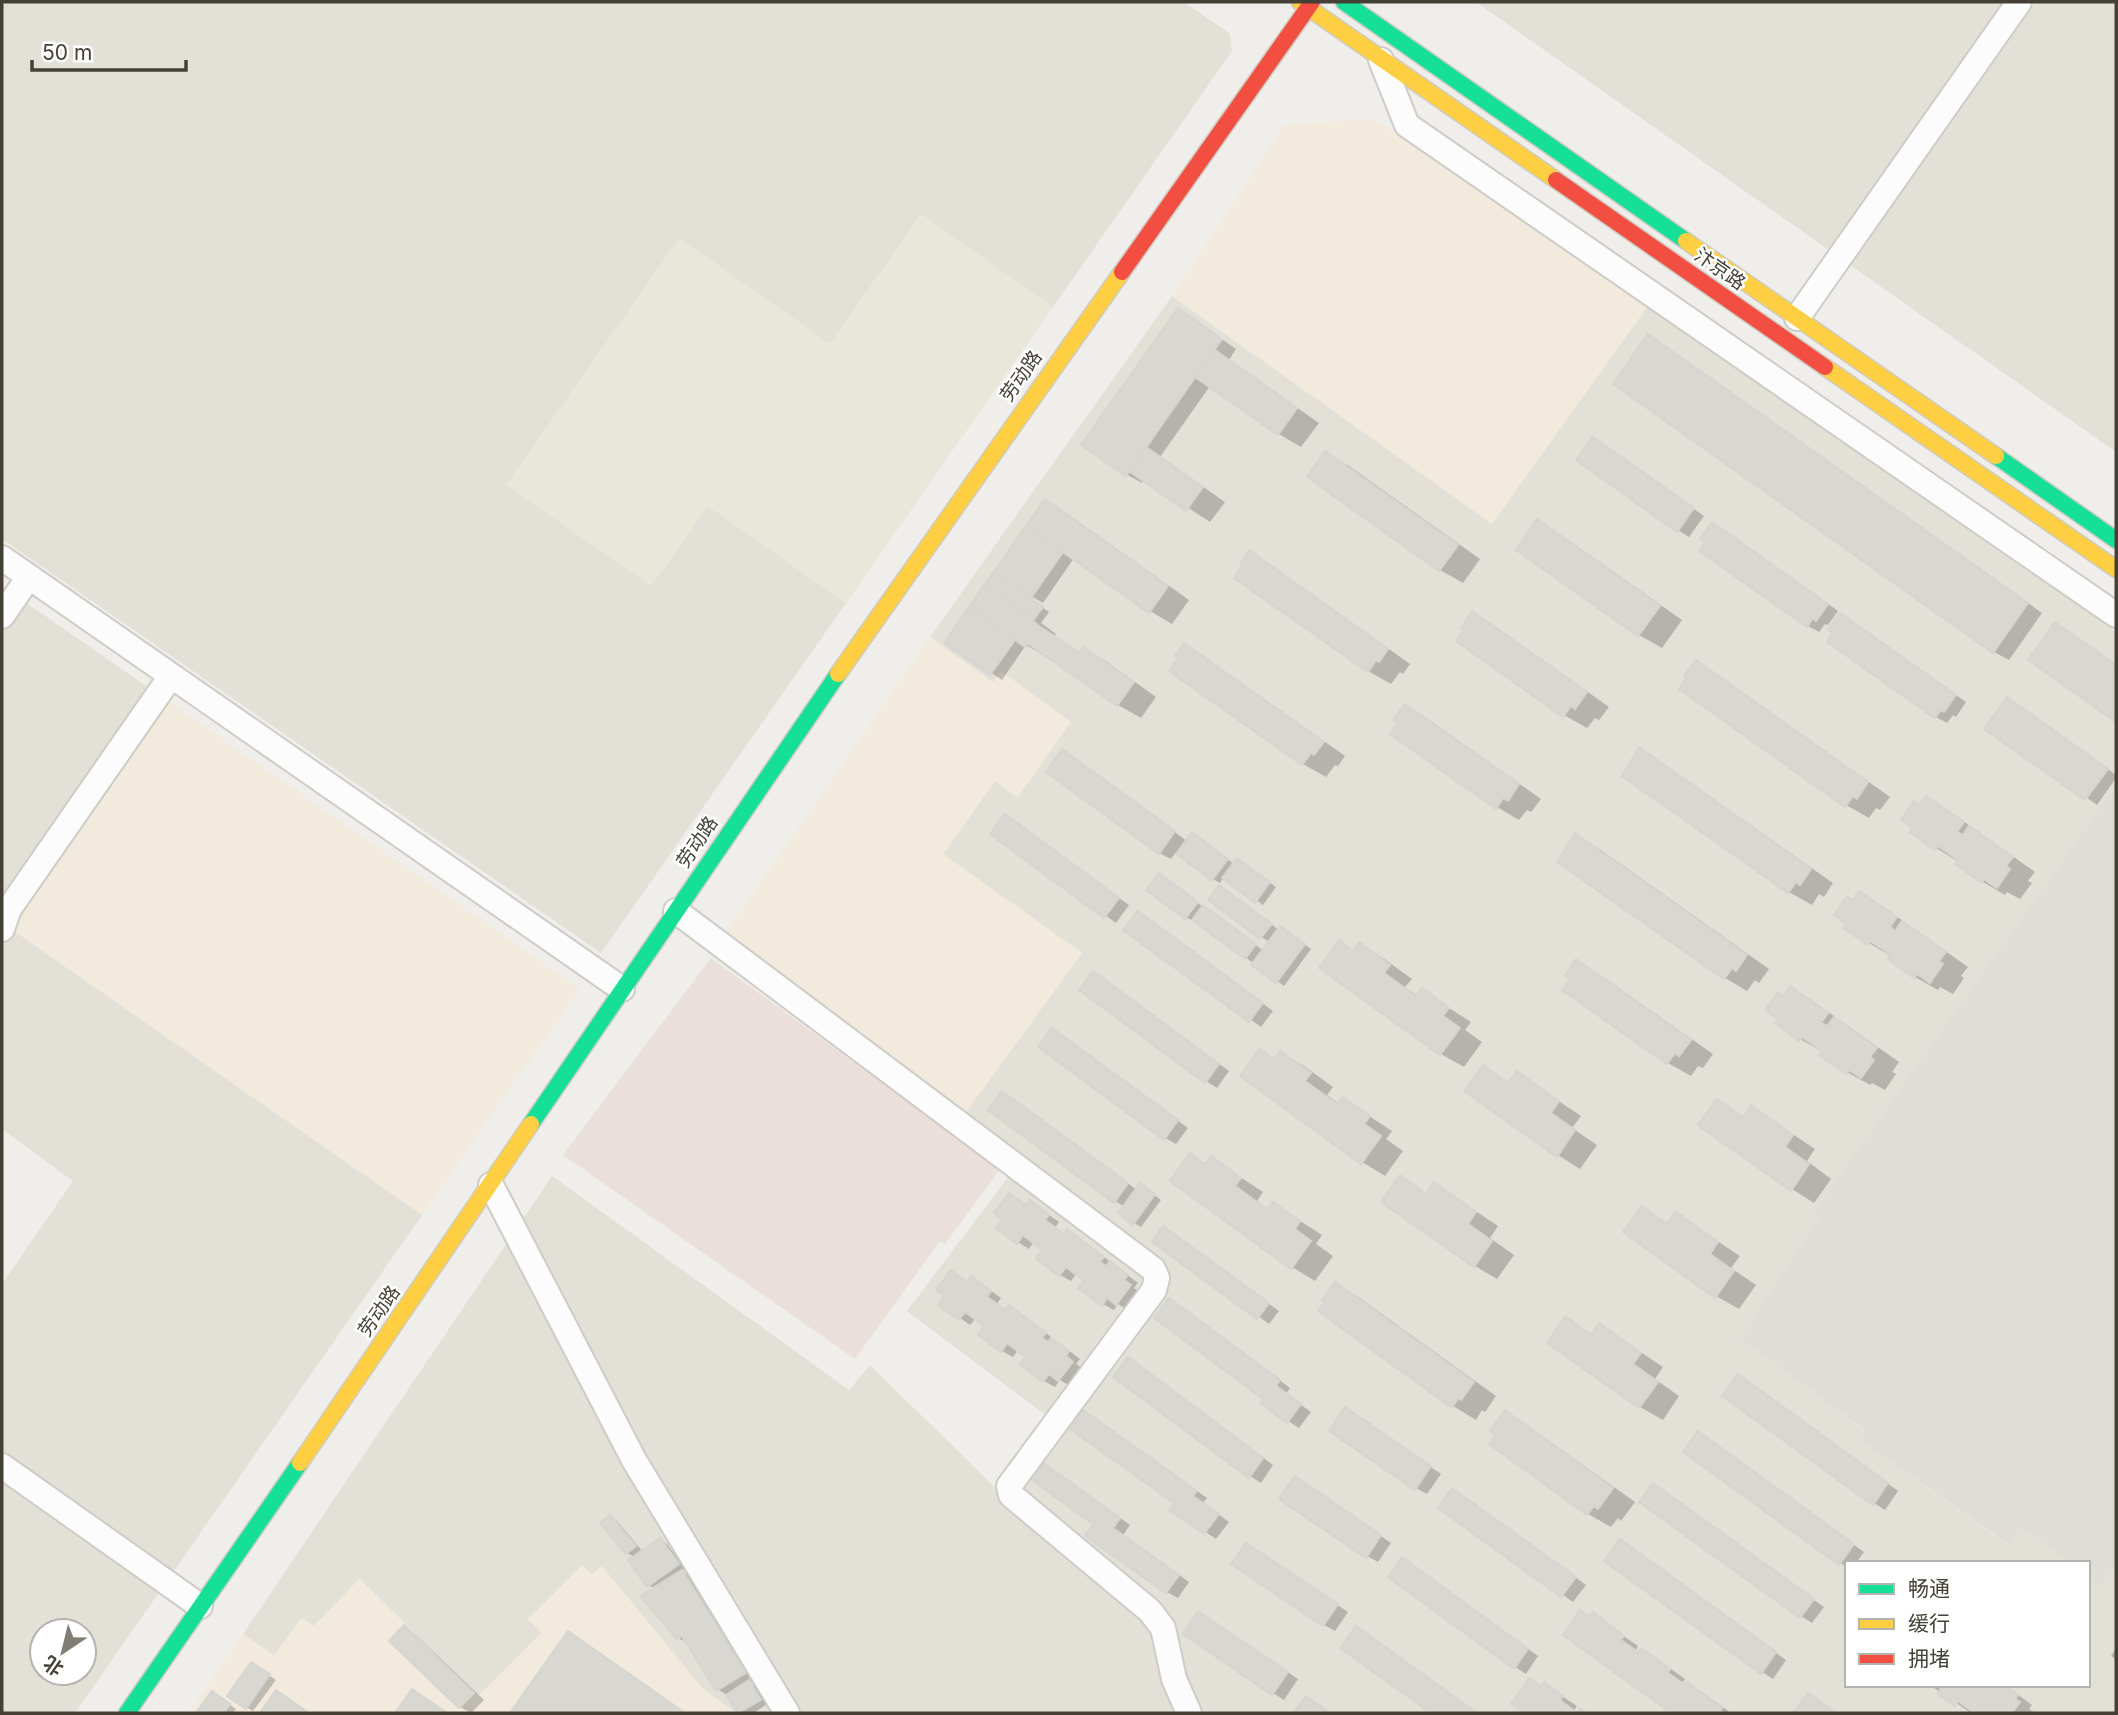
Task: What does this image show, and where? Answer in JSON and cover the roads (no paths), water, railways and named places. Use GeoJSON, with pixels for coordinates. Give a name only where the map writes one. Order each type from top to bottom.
{"type":"FeatureCollection","features":[{"type":"Feature","properties":{"kind":"street","name":"汴京路"},"geometry":{"type":"LineString","coordinates":[[1344,2],[2116,540]]}},
{"type":"Feature","properties":{"kind":"street"},"geometry":{"type":"LineString","coordinates":[[1797,318],[2019,2]]}},
{"type":"Feature","properties":{"kind":"street","name":"汴京路"},"geometry":{"type":"LineString","coordinates":[[1307,4],[1381,60],[2116,569]]}},
{"type":"Feature","properties":{"kind":"street","name":"劳动路"},"geometry":{"type":"LineString","coordinates":[[127,1713],[491,1185],[622,989],[1307,4]]}},
{"type":"Feature","properties":{"kind":"street"},"geometry":{"type":"LineString","coordinates":[[1381,60],[1408,125],[2116,615]]}},
{"type":"Feature","properties":{"kind":"street"},"geometry":{"type":"LineString","coordinates":[[2,558],[622,989]]}},
{"type":"Feature","properties":{"kind":"street"},"geometry":{"type":"LineString","coordinates":[[2,616],[29,577]]}},
{"type":"Feature","properties":{"kind":"street"},"geometry":{"type":"LineString","coordinates":[[2,929],[9,909],[171,676]]}},
{"type":"Feature","properties":{"kind":"street"},"geometry":{"type":"LineString","coordinates":[[676,911],[1153,1269],[1157,1278],[1153,1290],[1009,1486],[1011,1494],[1150,1611],[1163,1628],[1174,1679],[1189,1713]]}},
{"type":"Feature","properties":{"kind":"street"},"geometry":{"type":"LineString","coordinates":[[491,1185],[634,1460],[787,1713]]}},
{"type":"Feature","properties":{"kind":"street"},"geometry":{"type":"LineString","coordinates":[[2,1466],[200,1606]]}}]}
